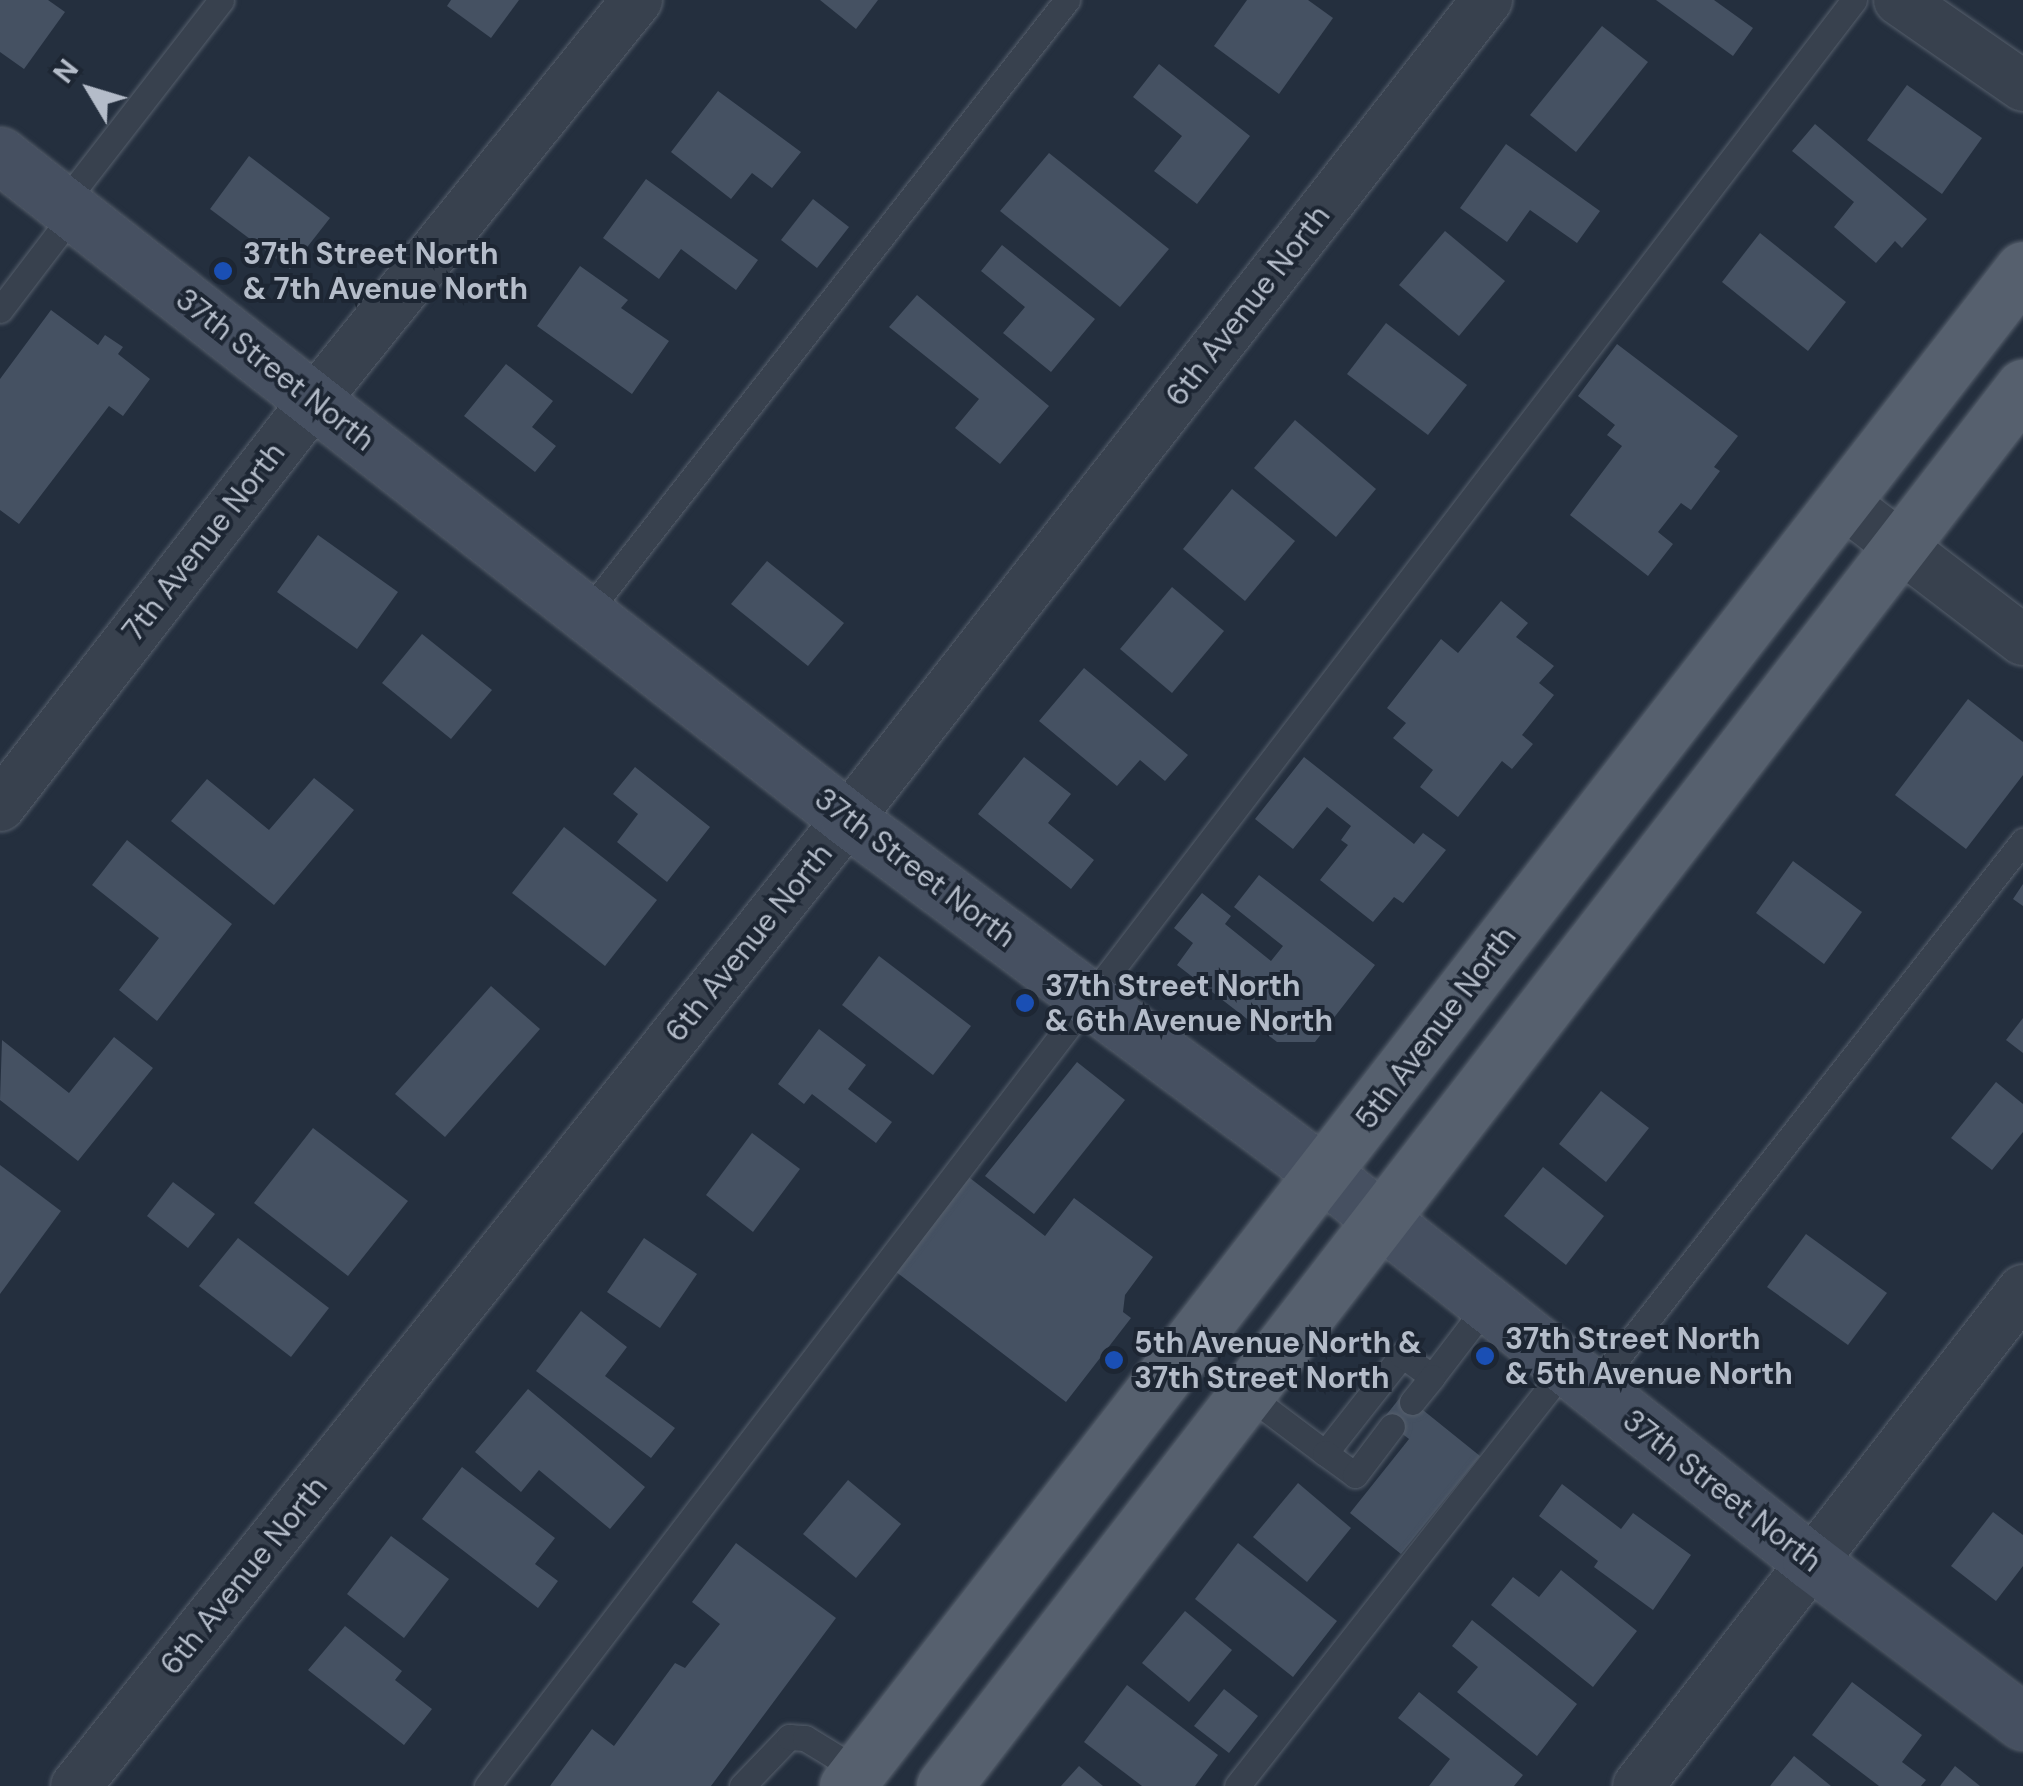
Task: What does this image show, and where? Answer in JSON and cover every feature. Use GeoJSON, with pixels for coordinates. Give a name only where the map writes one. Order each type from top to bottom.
{"type":"FeatureCollection","features":[{"type":"Feature","properties":{"kind":"main road","name":"5th Avenue North"},"geometry":{"type":"LineString","coordinates":[[853,1778],[2023,268]]}},
{"type":"Feature","properties":{"kind":"main road"},"geometry":{"type":"LineString","coordinates":[[944,1786],[1383,1223],[2023,387]]}},
{"type":"Feature","properties":{"kind":"street","name":"7th Avenue North"},"geometry":{"type":"LineString","coordinates":[[0,806],[314,400],[637,0]]}},
{"type":"Feature","properties":{"kind":"street","name":"6th Avenue North"},"geometry":{"type":"LineString","coordinates":[[76,1786],[848,818],[1488,0]]}},
{"type":"Feature","properties":{"kind":"street"},"geometry":{"type":"LineString","coordinates":[[1899,0],[2023,86]]}},
{"type":"Feature","properties":{"kind":"street","name":"37th Street North"},"geometry":{"type":"LineString","coordinates":[[0,155],[848,818],[1324,1174],[1810,1561],[2023,1722]]}},
{"type":"Feature","properties":{"kind":"street"},"geometry":{"type":"LineString","coordinates":[[1841,501],[2023,640]]}},
{"type":"Feature","properties":{"kind":"street"},"geometry":{"type":"LineString","coordinates":[[1638,1786],[2023,1290]]}},
{"type":"Feature","properties":{"kind":"lane"},"geometry":{"type":"LineString","coordinates":[[0,310],[68,209],[221,0]]}},
{"type":"Feature","properties":{"kind":"lane"},"geometry":{"type":"LineString","coordinates":[[586,614],[1068,0]]}},
{"type":"Feature","properties":{"kind":"lane"},"geometry":{"type":"LineString","coordinates":[[487,1786],[1854,0]]}},
{"type":"Feature","properties":{"kind":"lane"},"geometry":{"type":"LineString","coordinates":[[1237,1786],[2023,840]]}},
{"type":"Feature","properties":{"kind":"lane"},"geometry":{"type":"LineString","coordinates":[[1412,1402],[1487,1305]]}},
{"type":"Feature","properties":{"kind":"lane"},"geometry":{"type":"LineString","coordinates":[[1325,1453],[1402,1354],[1432,1377]]}},
{"type":"Feature","properties":{"kind":"lane"},"geometry":{"type":"LineString","coordinates":[[1248,1395],[1355,1474],[1392,1426]]}},
{"type":"Feature","properties":{"kind":"lane"},"geometry":{"type":"LineString","coordinates":[[742,1786],[789,1737],[805,1738],[853,1778]]}},
{"type":"Feature","properties":{"kind":"building"},"geometry":{"type":"Polygon","coordinates":[[[0,0],[48,0],[65,12],[24,69],[0,52],[0,0]]]}},
{"type":"Feature","properties":{"kind":"building"},"geometry":{"type":"Polygon","coordinates":[[[451,0],[519,0],[491,38],[447,6],[451,0]]]}},
{"type":"Feature","properties":{"kind":"building"},"geometry":{"type":"Polygon","coordinates":[[[820,0],[878,0],[856,29],[820,0]]]}},
{"type":"Feature","properties":{"kind":"building"},"geometry":{"type":"Polygon","coordinates":[[[1247,0],[1308,0],[1333,18],[1279,94],[1214,46],[1247,0]]]}},
{"type":"Feature","properties":{"kind":"building"},"geometry":{"type":"Polygon","coordinates":[[[1656,0],[1714,0],[1753,28],[1733,56],[1656,0]]]}},
{"type":"Feature","properties":{"kind":"building"},"geometry":{"type":"Polygon","coordinates":[[[1602,26],[1648,62],[1576,152],[1530,115],[1602,26]]]}},
{"type":"Feature","properties":{"kind":"building"},"geometry":{"type":"Polygon","coordinates":[[[1159,64],[1250,136],[1197,204],[1154,171],[1182,136],[1133,97],[1159,64]]]}},
{"type":"Feature","properties":{"kind":"building"},"geometry":{"type":"Polygon","coordinates":[[[1907,85],[1982,138],[1942,194],[1867,140],[1907,85]]]}},
{"type":"Feature","properties":{"kind":"building"},"geometry":{"type":"Polygon","coordinates":[[[718,91],[801,152],[772,188],[752,173],[731,199],[671,152],[718,91]]]}},
{"type":"Feature","properties":{"kind":"building"},"geometry":{"type":"Polygon","coordinates":[[[1815,124],[1927,219],[1902,248],[1895,241],[1876,263],[1834,227],[1854,202],[1792,151],[1815,124]]]}},
{"type":"Feature","properties":{"kind":"building"},"geometry":{"type":"Polygon","coordinates":[[[1506,144],[1600,211],[1577,243],[1530,210],[1507,242],[1460,208],[1506,144]]]}},
{"type":"Feature","properties":{"kind":"building"},"geometry":{"type":"Polygon","coordinates":[[[1049,153],[1169,249],[1120,307],[1000,211],[1049,153]]]}},
{"type":"Feature","properties":{"kind":"building"},"geometry":{"type":"Polygon","coordinates":[[[249,156],[330,218],[290,269],[210,209],[249,156]]]}},
{"type":"Feature","properties":{"kind":"building"},"geometry":{"type":"Polygon","coordinates":[[[646,179],[758,260],[736,290],[681,249],[659,279],[603,238],[646,179]]]}},
{"type":"Feature","properties":{"kind":"building"},"geometry":{"type":"Polygon","coordinates":[[[813,199],[849,227],[817,268],[781,240],[813,199]]]}},
{"type":"Feature","properties":{"kind":"building"},"geometry":{"type":"Polygon","coordinates":[[[1445,231],[1505,281],[1459,336],[1399,285],[1445,231]]]}},
{"type":"Feature","properties":{"kind":"building"},"geometry":{"type":"Polygon","coordinates":[[[1760,233],[1846,302],[1808,351],[1722,282],[1760,233]]]}},
{"type":"Feature","properties":{"kind":"building"},"geometry":{"type":"Polygon","coordinates":[[[1002,245],[1095,319],[1051,372],[1003,333],[1025,307],[981,271],[1002,245]]]}},
{"type":"Feature","properties":{"kind":"building"},"geometry":{"type":"Polygon","coordinates":[[[580,266],[628,300],[621,308],[669,341],[632,394],[537,326],[580,266]]]}},
{"type":"Feature","properties":{"kind":"building"},"geometry":{"type":"Polygon","coordinates":[[[917,295],[1049,406],[1000,464],[955,428],[979,399],[889,327],[917,295]]]}},
{"type":"Feature","properties":{"kind":"building"},"geometry":{"type":"Polygon","coordinates":[[[51,310],[98,345],[105,335],[123,347],[118,354],[150,379],[123,416],[109,406],[19,524],[0,510],[0,379],[51,310]]]}},
{"type":"Feature","properties":{"kind":"building"},"geometry":{"type":"Polygon","coordinates":[[[1386,323],[1467,385],[1428,435],[1347,374],[1386,323]]]}},
{"type":"Feature","properties":{"kind":"building"},"geometry":{"type":"Polygon","coordinates":[[[1617,344],[1738,436],[1714,467],[1720,471],[1691,510],[1681,503],[1658,532],[1673,544],[1648,576],[1570,515],[1622,446],[1607,435],[1615,425],[1578,396],[1617,344]]]}},
{"type":"Feature","properties":{"kind":"building"},"geometry":{"type":"Polygon","coordinates":[[[506,364],[553,401],[532,427],[556,446],[535,472],[464,416],[506,364]]]}},
{"type":"Feature","properties":{"kind":"building"},"geometry":{"type":"Polygon","coordinates":[[[1295,420],[1376,489],[1336,537],[1254,468],[1295,420]]]}},
{"type":"Feature","properties":{"kind":"building"},"geometry":{"type":"Polygon","coordinates":[[[1232,489],[1295,541],[1245,601],[1183,549],[1232,489]]]}},
{"type":"Feature","properties":{"kind":"building"},"geometry":{"type":"Polygon","coordinates":[[[318,535],[398,592],[357,649],[277,592],[318,535]]]}},
{"type":"Feature","properties":{"kind":"building"},"geometry":{"type":"Polygon","coordinates":[[[767,561],[844,623],[808,666],[731,604],[767,561]]]}},
{"type":"Feature","properties":{"kind":"building"},"geometry":{"type":"Polygon","coordinates":[[[1172,587],[1224,631],[1172,693],[1120,649],[1172,587]]]}},
{"type":"Feature","properties":{"kind":"building"},"geometry":{"type":"Polygon","coordinates":[[[1501,601],[1528,623],[1516,637],[1554,666],[1539,683],[1554,695],[1522,735],[1533,744],[1512,769],[1502,761],[1458,817],[1420,787],[1433,770],[1393,738],[1406,723],[1387,708],[1441,639],[1458,653],[1501,601]]]}},
{"type":"Feature","properties":{"kind":"building"},"geometry":{"type":"Polygon","coordinates":[[[422,634],[492,690],[451,739],[382,683],[422,634]]]}},
{"type":"Feature","properties":{"kind":"building"},"geometry":{"type":"Polygon","coordinates":[[[1084,668],[1188,755],[1165,781],[1140,760],[1117,786],[1039,721],[1084,668]]]}},
{"type":"Feature","properties":{"kind":"building"},"geometry":{"type":"Polygon","coordinates":[[[1968,699],[2023,742],[2023,775],[1966,849],[1895,795],[1968,699]]]}},
{"type":"Feature","properties":{"kind":"building"},"geometry":{"type":"Polygon","coordinates":[[[1024,757],[1071,794],[1048,823],[1094,860],[1071,889],[978,814],[1024,757]]]}},
{"type":"Feature","properties":{"kind":"building"},"geometry":{"type":"Polygon","coordinates":[[[1304,757],[1414,844],[1423,833],[1446,850],[1403,903],[1394,897],[1373,922],[1320,880],[1348,845],[1341,840],[1351,826],[1327,807],[1293,849],[1255,819],[1304,757]]]}},
{"type":"Feature","properties":{"kind":"building"},"geometry":{"type":"Polygon","coordinates":[[[635,767],[710,827],[667,882],[617,842],[638,814],[613,794],[635,767]]]}},
{"type":"Feature","properties":{"kind":"building"},"geometry":{"type":"Polygon","coordinates":[[[314,778],[354,810],[274,905],[171,821],[207,779],[269,830],[314,778]]]}},
{"type":"Feature","properties":{"kind":"building"},"geometry":{"type":"Polygon","coordinates":[[[564,827],[657,900],[605,966],[512,893],[564,827]]]}},
{"type":"Feature","properties":{"kind":"building"},"geometry":{"type":"Polygon","coordinates":[[[127,840],[232,924],[157,1021],[119,990],[159,938],[92,885],[127,840]]]}},
{"type":"Feature","properties":{"kind":"building"},"geometry":{"type":"Polygon","coordinates":[[[1793,861],[1862,912],[1824,964],[1756,913],[1793,861]]]}},
{"type":"Feature","properties":{"kind":"building"},"geometry":{"type":"Polygon","coordinates":[[[1259,875],[1375,965],[1315,1042],[1277,1042],[1177,965],[1193,943],[1174,928],[1202,893],[1231,916],[1225,924],[1271,961],[1283,946],[1234,907],[1259,875]]]}},
{"type":"Feature","properties":{"kind":"building"},"geometry":{"type":"Polygon","coordinates":[[[2023,884],[2023,906],[2013,899],[2023,884]]]}},
{"type":"Feature","properties":{"kind":"building"},"geometry":{"type":"Polygon","coordinates":[[[879,956],[971,1026],[933,1075],[842,1005],[879,956]]]}},
{"type":"Feature","properties":{"kind":"building"},"geometry":{"type":"Polygon","coordinates":[[[491,986],[540,1029],[445,1137],[395,1094],[491,986]]]}},
{"type":"Feature","properties":{"kind":"building"},"geometry":{"type":"Polygon","coordinates":[[[2023,1018],[2023,1053],[2006,1040],[2023,1018]]]}},
{"type":"Feature","properties":{"kind":"building"},"geometry":{"type":"Polygon","coordinates":[[[819,1029],[866,1065],[848,1089],[892,1122],[876,1143],[812,1094],[804,1104],[778,1084],[819,1029]]]}},
{"type":"Feature","properties":{"kind":"building"},"geometry":{"type":"Polygon","coordinates":[[[114,1037],[153,1068],[78,1161],[0,1100],[2,1040],[69,1093],[114,1037]]]}},
{"type":"Feature","properties":{"kind":"building"},"geometry":{"type":"Polygon","coordinates":[[[1077,1062],[1125,1100],[1034,1214],[985,1176],[1077,1062]]]}},
{"type":"Feature","properties":{"kind":"building"},"geometry":{"type":"Polygon","coordinates":[[[1996,1082],[2023,1104],[2023,1132],[1992,1170],[1951,1138],[1996,1082]]]}},
{"type":"Feature","properties":{"kind":"building"},"geometry":{"type":"Polygon","coordinates":[[[1601,1091],[1649,1128],[1606,1182],[1559,1144],[1601,1091]]]}},
{"type":"Feature","properties":{"kind":"building"},"geometry":{"type":"Polygon","coordinates":[[[313,1128],[408,1201],[348,1276],[254,1203],[313,1128]]]}},
{"type":"Feature","properties":{"kind":"building"},"geometry":{"type":"Polygon","coordinates":[[[752,1133],[800,1169],[753,1232],[706,1195],[752,1133]]]}},
{"type":"Feature","properties":{"kind":"building"},"geometry":{"type":"Polygon","coordinates":[[[0,1165],[61,1211],[0,1294],[0,1165]]]}},
{"type":"Feature","properties":{"kind":"building"},"geometry":{"type":"Polygon","coordinates":[[[1543,1167],[1604,1216],[1566,1265],[1504,1216],[1543,1167]]]}},
{"type":"Feature","properties":{"kind":"building"},"geometry":{"type":"Polygon","coordinates":[[[966,1175],[1045,1236],[1074,1198],[1153,1257],[1125,1295],[1123,1312],[1131,1318],[1066,1402],[891,1268],[966,1175]]]}},
{"type":"Feature","properties":{"kind":"building"},"geometry":{"type":"Polygon","coordinates":[[[173,1182],[215,1214],[188,1248],[147,1216],[173,1182]]]}},
{"type":"Feature","properties":{"kind":"building"},"geometry":{"type":"Polygon","coordinates":[[[1806,1234],[1887,1293],[1848,1345],[1767,1287],[1806,1234]]]}},
{"type":"Feature","properties":{"kind":"building"},"geometry":{"type":"Polygon","coordinates":[[[238,1238],[329,1308],[291,1357],[199,1286],[238,1238]]]}},
{"type":"Feature","properties":{"kind":"building"},"geometry":{"type":"Polygon","coordinates":[[[644,1238],[697,1274],[660,1328],[607,1292],[644,1238]]]}},
{"type":"Feature","properties":{"kind":"building"},"geometry":{"type":"Polygon","coordinates":[[[581,1311],[627,1347],[605,1376],[675,1428],[651,1458],[536,1371],[581,1311]]]}},
{"type":"Feature","properties":{"kind":"building"},"geometry":{"type":"Polygon","coordinates":[[[528,1389],[645,1487],[610,1529],[539,1470],[521,1492],[475,1452],[528,1389]]]}},
{"type":"Feature","properties":{"kind":"building"},"geometry":{"type":"Polygon","coordinates":[[[1403,1394],[1480,1456],[1401,1554],[1350,1513],[1409,1439],[1383,1419],[1403,1394]]]}},
{"type":"Feature","properties":{"kind":"building"},"geometry":{"type":"Polygon","coordinates":[[[462,1467],[555,1538],[535,1564],[558,1581],[538,1608],[422,1519],[462,1467]]]}},
{"type":"Feature","properties":{"kind":"building"},"geometry":{"type":"Polygon","coordinates":[[[848,1480],[901,1524],[856,1578],[803,1534],[848,1480]]]}},
{"type":"Feature","properties":{"kind":"building"},"geometry":{"type":"Polygon","coordinates":[[[1298,1483],[1351,1528],[1307,1582],[1253,1537],[1298,1483]]]}},
{"type":"Feature","properties":{"kind":"building"},"geometry":{"type":"Polygon","coordinates":[[[1562,1484],[1621,1529],[1633,1513],[1691,1555],[1653,1610],[1594,1567],[1598,1561],[1539,1516],[1562,1484]]]}},
{"type":"Feature","properties":{"kind":"building"},"geometry":{"type":"Polygon","coordinates":[[[1993,1512],[2023,1535],[2023,1566],[1996,1601],[1951,1566],[1993,1512]]]}},
{"type":"Feature","properties":{"kind":"building"},"geometry":{"type":"Polygon","coordinates":[[[391,1536],[449,1579],[404,1638],[347,1594],[391,1536]]]}},
{"type":"Feature","properties":{"kind":"building"},"geometry":{"type":"Polygon","coordinates":[[[736,1543],[836,1618],[711,1786],[550,1786],[592,1729],[614,1746],[675,1663],[685,1668],[720,1624],[692,1602],[736,1543]]]}},
{"type":"Feature","properties":{"kind":"building"},"geometry":{"type":"Polygon","coordinates":[[[1238,1543],[1337,1621],[1293,1677],[1195,1599],[1238,1543]]]}},
{"type":"Feature","properties":{"kind":"building"},"geometry":{"type":"Polygon","coordinates":[[[1561,1570],[1637,1631],[1593,1687],[1491,1605],[1513,1577],[1539,1597],[1561,1570]]]}},
{"type":"Feature","properties":{"kind":"building"},"geometry":{"type":"Polygon","coordinates":[[[1185,1611],[1232,1650],[1189,1702],[1142,1663],[1185,1611]]]}},
{"type":"Feature","properties":{"kind":"building"},"geometry":{"type":"Polygon","coordinates":[[[1472,1620],[1577,1704],[1537,1756],[1457,1692],[1478,1667],[1452,1646],[1472,1620]]]}},
{"type":"Feature","properties":{"kind":"building"},"geometry":{"type":"Polygon","coordinates":[[[345,1626],[402,1671],[395,1680],[432,1709],[404,1745],[308,1670],[345,1626]]]}},
{"type":"Feature","properties":{"kind":"building"},"geometry":{"type":"Polygon","coordinates":[[[1852,1682],[1922,1735],[1902,1762],[1926,1780],[1921,1786],[1879,1786],[1812,1735],[1852,1682]]]}},
{"type":"Feature","properties":{"kind":"building"},"geometry":{"type":"Polygon","coordinates":[[[1127,1685],[1218,1755],[1195,1786],[1142,1786],[1084,1742],[1127,1685]]]}},
{"type":"Feature","properties":{"kind":"building"},"geometry":{"type":"Polygon","coordinates":[[[1224,1689],[1258,1716],[1229,1753],[1194,1726],[1224,1689]]]}},
{"type":"Feature","properties":{"kind":"building"},"geometry":{"type":"Polygon","coordinates":[[[1419,1692],[1523,1775],[1514,1786],[1429,1786],[1450,1759],[1398,1718],[1419,1692]]]}},
{"type":"Feature","properties":{"kind":"building"},"geometry":{"type":"Polygon","coordinates":[[[1794,1756],[1831,1786],[1770,1786],[1794,1756]]]}},
{"type":"Feature","properties":{"kind":"building"},"geometry":{"type":"Polygon","coordinates":[[[1079,1766],[1103,1786],[1061,1786],[1079,1766]]]}},
{"type":"Feature","properties":{"kind":"building"},"geometry":{"type":"Polygon","coordinates":[[[1955,1766],[1980,1786],[1940,1786],[1955,1766]]]}},
{"type":"Feature","properties":{"kind":"place","name":"37th Street North & 7th Avenue North"},"geometry":{"type":"Point","coordinates":[223,271]}},
{"type":"Feature","properties":{"kind":"place","name":"37th Street North & 6th Avenue North"},"geometry":{"type":"Point","coordinates":[1025,1003]}},
{"type":"Feature","properties":{"kind":"place","name":"37th Street North & 5th Avenue North"},"geometry":{"type":"Point","coordinates":[1485,1356]}},
{"type":"Feature","properties":{"kind":"place","name":"5th Avenue North & 37th Street North"},"geometry":{"type":"Point","coordinates":[1114,1360]}}]}
